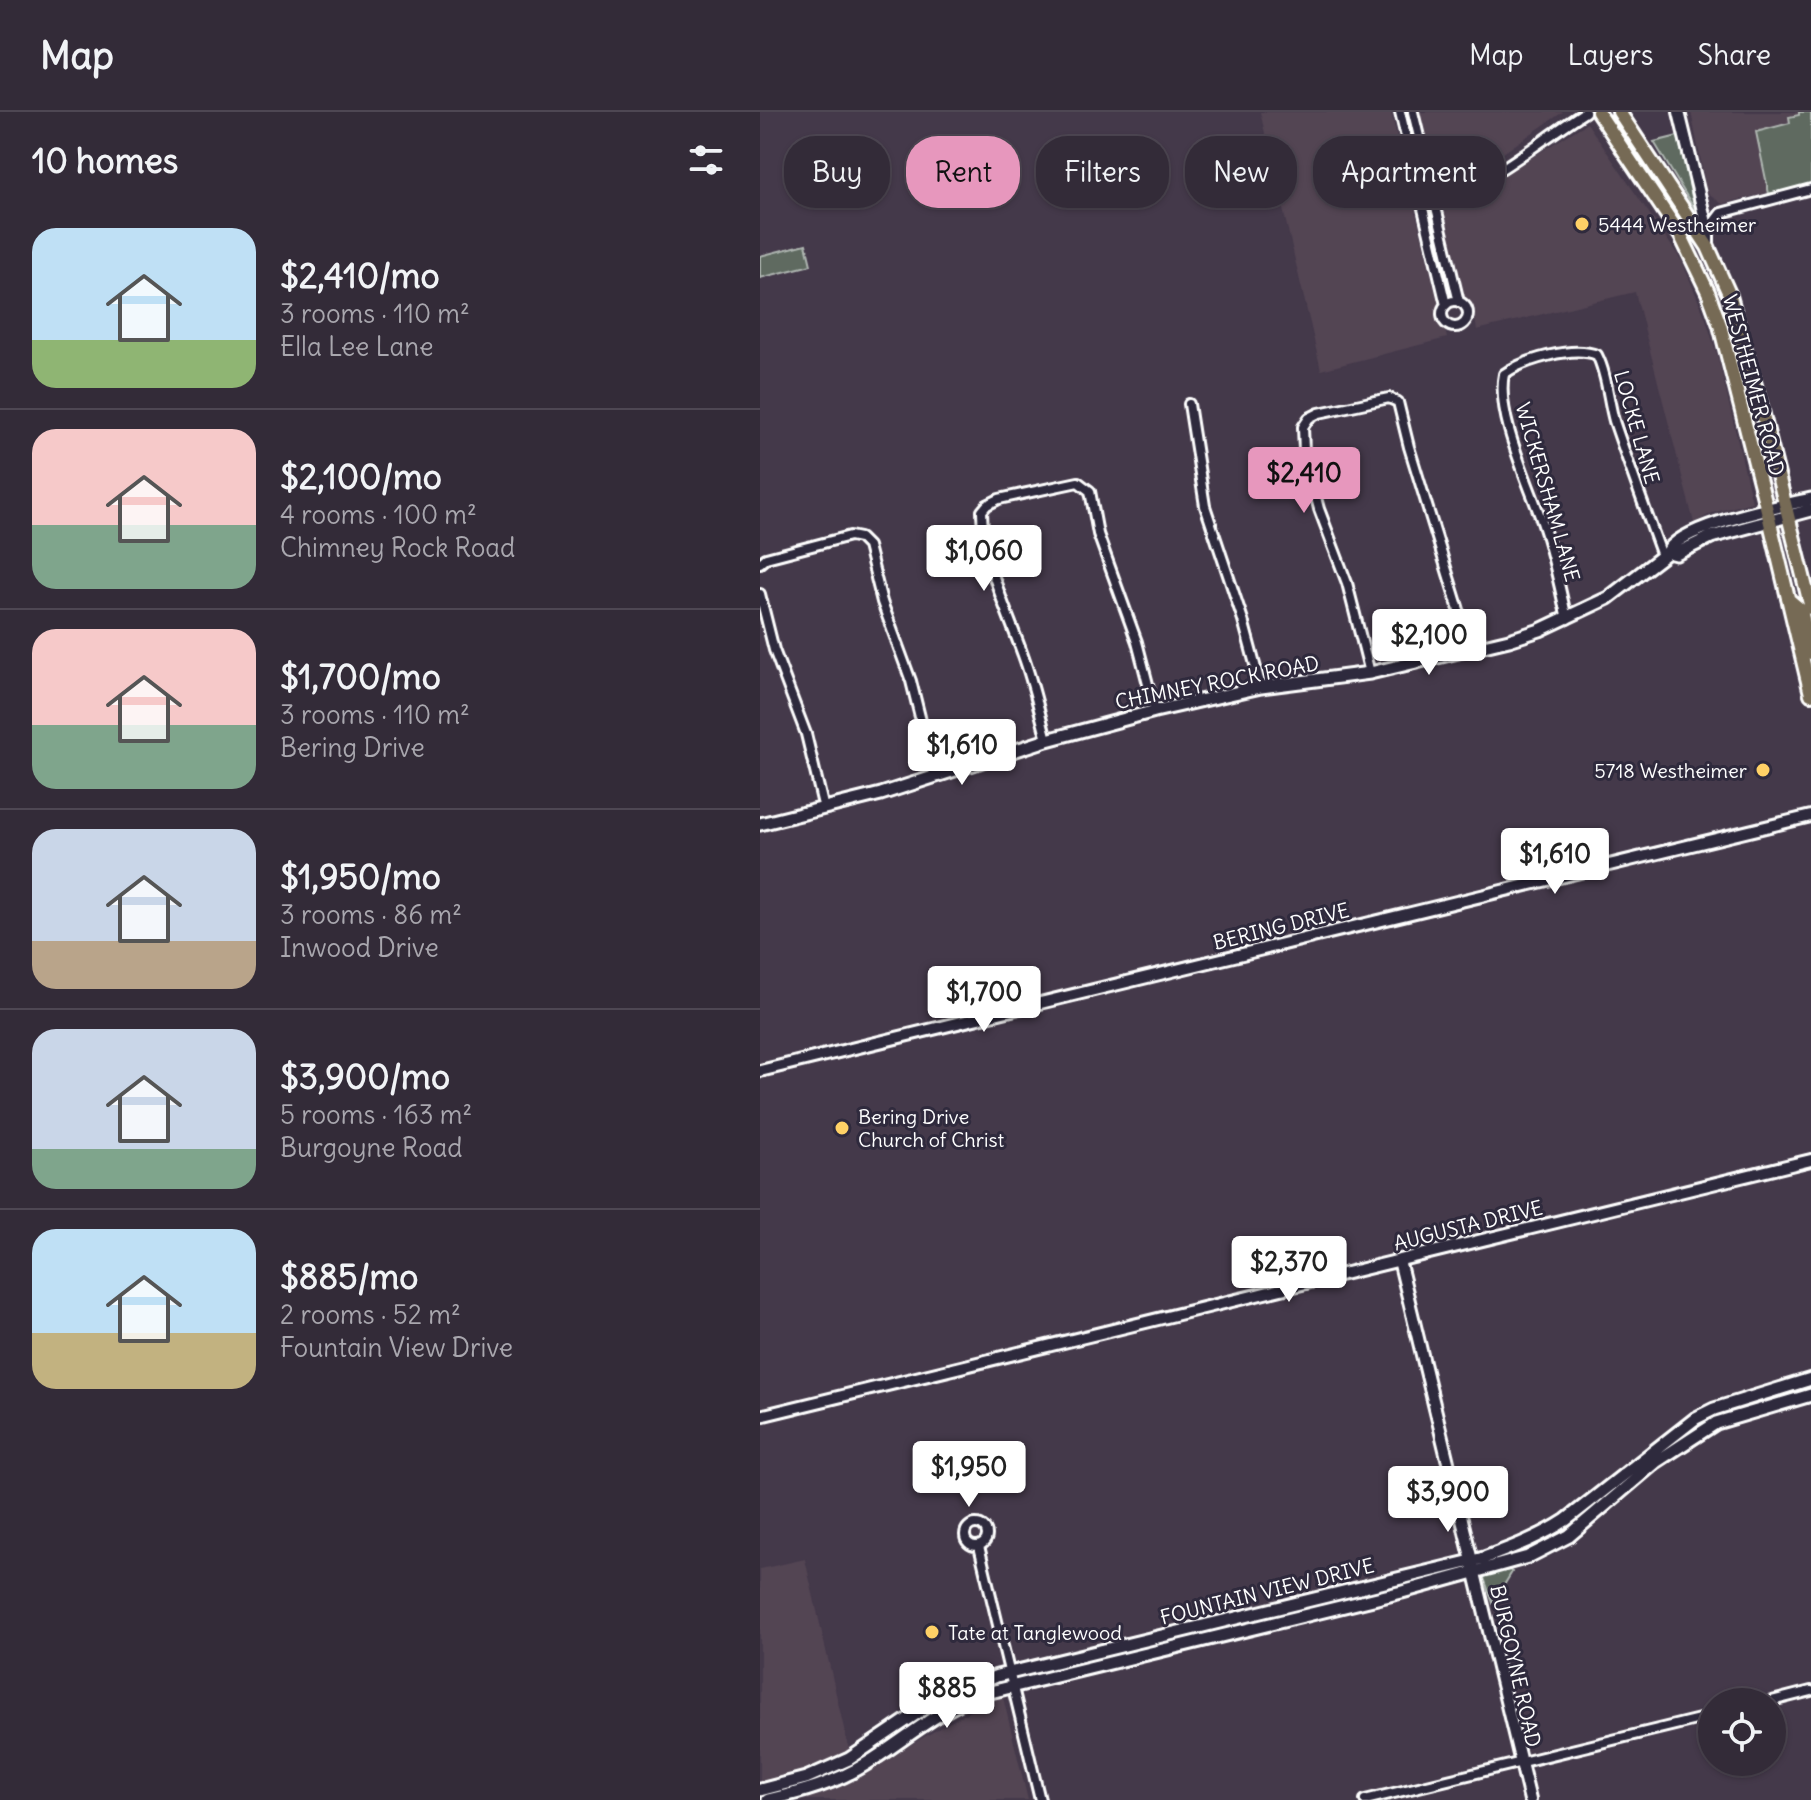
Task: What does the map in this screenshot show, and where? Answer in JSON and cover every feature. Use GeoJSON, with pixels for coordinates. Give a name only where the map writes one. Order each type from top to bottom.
{"type":"FeatureCollection","features":[{"type":"Feature","properties":{"kind":"main road","name":"WESTHEIMER ROAD"},"geometry":{"type":"LineString","coordinates":[[1598,112],[1681,236],[1720,325],[1811,694]]}},
{"type":"Feature","properties":{"kind":"main road"},"geometry":{"type":"LineString","coordinates":[[1610,112],[1630,131]]}},
{"type":"Feature","properties":{"kind":"main road","name":"WESTHEIMER ROAD"},"geometry":{"type":"LineString","coordinates":[[1619,112],[1708,247],[1735,312],[1811,608]]}},
{"type":"Feature","properties":{"kind":"main road"},"geometry":{"type":"LineString","coordinates":[[1702,279],[1713,281],[1735,312]]}},
{"type":"Feature","properties":{"kind":"main road","name":"CHIMNEY ROCK ROAD"},"geometry":{"type":"LineString","coordinates":[[760,824],[824,809],[1047,740],[1155,711],[1261,687],[1370,673],[1530,634],[1608,598],[1665,554],[1676,554],[1709,532],[1787,511],[1811,499]]}},
{"type":"Feature","properties":{"kind":"main road","name":"CHIMNEY ROCK ROAD"},"geometry":{"type":"LineString","coordinates":[[1787,511],[1811,510]]}},
{"type":"Feature","properties":{"kind":"main road"},"geometry":{"type":"LineString","coordinates":[[1788,599],[1801,610],[1811,653]]}},
{"type":"Feature","properties":{"kind":"main road","name":"FOUNTAIN VIEW DRIVE"},"geometry":{"type":"LineString","coordinates":[[1474,1566],[1546,1533],[1684,1425],[1811,1379]]}},
{"type":"Feature","properties":{"kind":"main road","name":"FOUNTAIN VIEW DRIVE"},"geometry":{"type":"LineString","coordinates":[[1202,1633],[1280,1607],[1360,1594],[1474,1566],[1528,1557],[1569,1536],[1656,1462],[1729,1411],[1811,1395]]}},
{"type":"Feature","properties":{"kind":"main road"},"geometry":{"type":"LineString","coordinates":[[1590,1500],[1599,1512]]}},
{"type":"Feature","properties":{"kind":"main road","name":"FOUNTAIN VIEW DRIVE"},"geometry":{"type":"LineString","coordinates":[[768,1800],[837,1779],[864,1765],[943,1697],[969,1685],[1011,1679],[1202,1633],[1283,1620],[1360,1594]]}},
{"type":"Feature","properties":{"kind":"main road"},"geometry":{"type":"LineString","coordinates":[[1280,1607],[1283,1620]]}},
{"type":"Feature","properties":{"kind":"main road","name":"FOUNTAIN VIEW DRIVE"},"geometry":{"type":"LineString","coordinates":[[760,1790],[806,1778],[896,1736]]}},
{"type":"Feature","properties":{"kind":"main road"},"geometry":{"type":"LineString","coordinates":[[833,1766],[837,1779]]}},
{"type":"Feature","properties":{"kind":"street"},"geometry":{"type":"LineString","coordinates":[[1400,112],[1406,136]]}},
{"type":"Feature","properties":{"kind":"street"},"geometry":{"type":"LineString","coordinates":[[1413,112],[1419,136]]}},
{"type":"Feature","properties":{"kind":"street"},"geometry":{"type":"LineString","coordinates":[[1505,165],[1585,112]]}},
{"type":"Feature","properties":{"kind":"street"},"geometry":{"type":"LineString","coordinates":[[1679,112],[1708,231],[1708,247]]}},
{"type":"Feature","properties":{"kind":"street"},"geometry":{"type":"LineString","coordinates":[[1708,231],[1721,213],[1811,189]]}},
{"type":"Feature","properties":{"kind":"street"},"geometry":{"type":"LineString","coordinates":[[1700,197],[1708,207],[1721,213]]}},
{"type":"Feature","properties":{"kind":"street"},"geometry":{"type":"LineString","coordinates":[[1423,208],[1446,305],[1443,312],[1445,322],[1459,326],[1466,322],[1468,314],[1459,302],[1436,208]]}},
{"type":"Feature","properties":{"kind":"street"},"geometry":{"type":"LineString","coordinates":[[1446,305],[1459,302]]}},
{"type":"Feature","properties":{"kind":"street","name":"LOCKE LANE"},"geometry":{"type":"LineString","coordinates":[[1548,357],[1578,350],[1597,355],[1623,449],[1665,554]]}},
{"type":"Feature","properties":{"kind":"street","name":"WICKERSHAM LANE"},"geometry":{"type":"LineString","coordinates":[[1548,357],[1517,365],[1504,374],[1501,384],[1509,426],[1544,528],[1567,619]]}},
{"type":"Feature","properties":{"kind":"street"},"geometry":{"type":"LineString","coordinates":[[1370,673],[1347,583],[1319,509],[1302,438],[1303,427],[1309,418],[1355,405],[1389,398],[1398,402],[1471,649]]}},
{"type":"Feature","properties":{"kind":"street"},"geometry":{"type":"LineString","coordinates":[[1189,404],[1205,506],[1243,620],[1261,687]]}},
{"type":"Feature","properties":{"kind":"street"},"geometry":{"type":"LineString","coordinates":[[1047,740],[1027,665],[1003,600],[982,525],[982,511],[987,505],[1030,492],[1078,482],[1090,491],[1098,534],[1137,642],[1155,711]]}},
{"type":"Feature","properties":{"kind":"street"},"geometry":{"type":"LineString","coordinates":[[760,563],[766,558],[850,536],[860,538],[868,546],[882,602],[911,681],[935,777]]}},
{"type":"Feature","properties":{"kind":"street"},"geometry":{"type":"LineString","coordinates":[[760,594],[774,650],[806,734],[824,809]]}},
{"type":"Feature","properties":{"kind":"street","name":"BERING DRIVE"},"geometry":{"type":"LineString","coordinates":[[760,1071],[1811,816]]}},
{"type":"Feature","properties":{"kind":"street","name":"AUGUSTA DRIVE"},"geometry":{"type":"LineString","coordinates":[[760,1416],[1811,1160]]}},
{"type":"Feature","properties":{"kind":"street","name":"BURGOYNE ROAD"},"geometry":{"type":"LineString","coordinates":[[1399,1260],[1530,1800]]}},
{"type":"Feature","properties":{"kind":"street"},"geometry":{"type":"LineString","coordinates":[[979,1546],[1040,1800]]}},
{"type":"Feature","properties":{"kind":"street"},"geometry":{"type":"LineString","coordinates":[[1786,1697],[1811,1691]]}},
{"type":"Feature","properties":{"kind":"street"},"geometry":{"type":"LineString","coordinates":[[1365,1800],[1698,1719]]}},
{"type":"Feature","properties":{"kind":"shaded area"},"geometry":{"type":"Polygon","coordinates":[[[1260,112],[1391,112],[1397,136],[1313,136],[1313,208],[1415,208],[1447,338],[1321,370],[1283,208],[1297,208],[1297,136],[1266,136],[1260,112]]]}},
{"type":"Feature","properties":{"kind":"shaded area"},"geometry":{"type":"Polygon","coordinates":[[[1420,112],[1563,112],[1505,152],[1505,136],[1426,136],[1420,112]]]}},
{"type":"Feature","properties":{"kind":"shaded area"},"geometry":{"type":"Polygon","coordinates":[[[1691,112],[1811,112],[1811,182],[1722,204],[1707,192],[1691,112]]]}},
{"type":"Feature","properties":{"kind":"shaded area"},"geometry":{"type":"Polygon","coordinates":[[[1587,123],[1682,261],[1719,361],[1752,502],[1712,513],[1694,523],[1635,292],[1477,330],[1472,304],[1463,296],[1444,212],[1450,208],[1505,208],[1505,174],[1587,123]]]}},
{"type":"Feature","properties":{"kind":"shaded area"},"geometry":{"type":"Polygon","coordinates":[[[805,1559],[855,1776],[1002,1693],[1028,1800],[760,1800],[760,1569],[805,1559]]]}},
{"type":"Feature","properties":{"kind":"green space"},"geometry":{"type":"Polygon","coordinates":[[[1799,112],[1811,112],[1811,185],[1769,194],[1756,132],[1790,123],[1789,117],[1799,115],[1799,112]]]}},
{"type":"Feature","properties":{"kind":"green space"},"geometry":{"type":"Polygon","coordinates":[[[1678,136],[1695,210],[1654,142],[1678,136]]]}},
{"type":"Feature","properties":{"kind":"green space"},"geometry":{"type":"Polygon","coordinates":[[[806,244],[811,265],[760,278],[760,256],[806,244]]]}},
{"type":"Feature","properties":{"kind":"green space"},"geometry":{"type":"Polygon","coordinates":[[[1512,1572],[1493,1603],[1484,1578],[1487,1573],[1512,1572]]]}},
{"type":"Feature","properties":{"kind":"place","name":"5444 Westheimer"},"geometry":{"type":"Point","coordinates":[1582,224]}},
{"type":"Feature","properties":{"kind":"place","name":"5718 Westheimer"},"geometry":{"type":"Point","coordinates":[1763,770]}},
{"type":"Feature","properties":{"kind":"place","name":"Bering Drive Church of Christ"},"geometry":{"type":"Point","coordinates":[842,1128]}},
{"type":"Feature","properties":{"kind":"place","name":"Tate at Tanglewood"},"geometry":{"type":"Point","coordinates":[932,1632]}}]}
